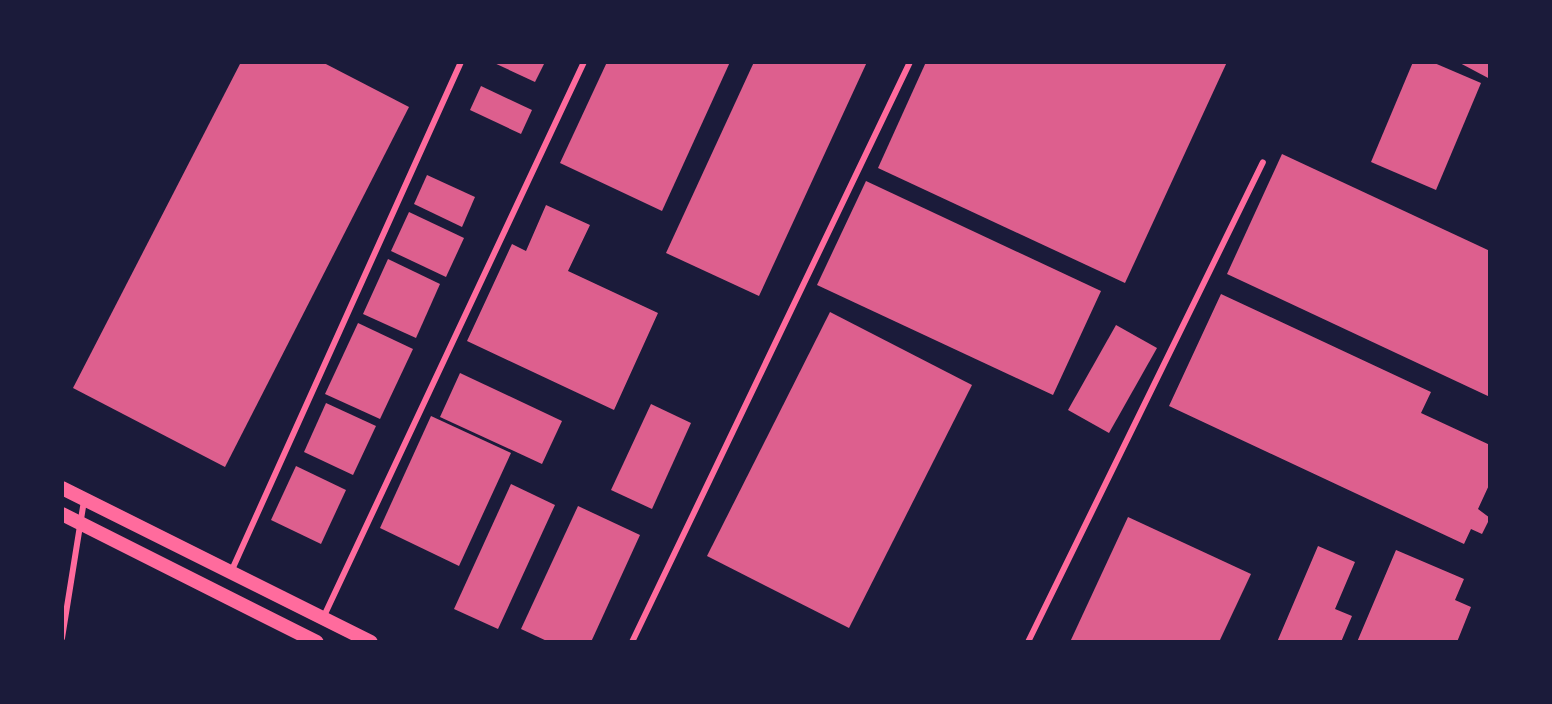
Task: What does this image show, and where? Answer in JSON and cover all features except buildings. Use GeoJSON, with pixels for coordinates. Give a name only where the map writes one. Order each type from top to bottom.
{"type":"FeatureCollection","features":[{"type":"Feature","properties":{"kind":"street"},"geometry":{"type":"LineString","coordinates":[[62,488],[371,642]]}},
{"type":"Feature","properties":{"kind":"street"},"geometry":{"type":"LineString","coordinates":[[62,514],[317,642]]}},
{"type":"Feature","properties":{"kind":"lane"},"geometry":{"type":"LineString","coordinates":[[231,572],[461,62]]}},
{"type":"Feature","properties":{"kind":"lane"},"geometry":{"type":"LineString","coordinates":[[323,618],[584,62]]}},
{"type":"Feature","properties":{"kind":"lane"},"geometry":{"type":"LineString","coordinates":[[632,642],[910,62]]}},
{"type":"Feature","properties":{"kind":"lane"},"geometry":{"type":"LineString","coordinates":[[1028,642],[1263,162]]}},
{"type":"Feature","properties":{"kind":"lane"},"geometry":{"type":"LineString","coordinates":[[62,638],[84,500]]}}]}
